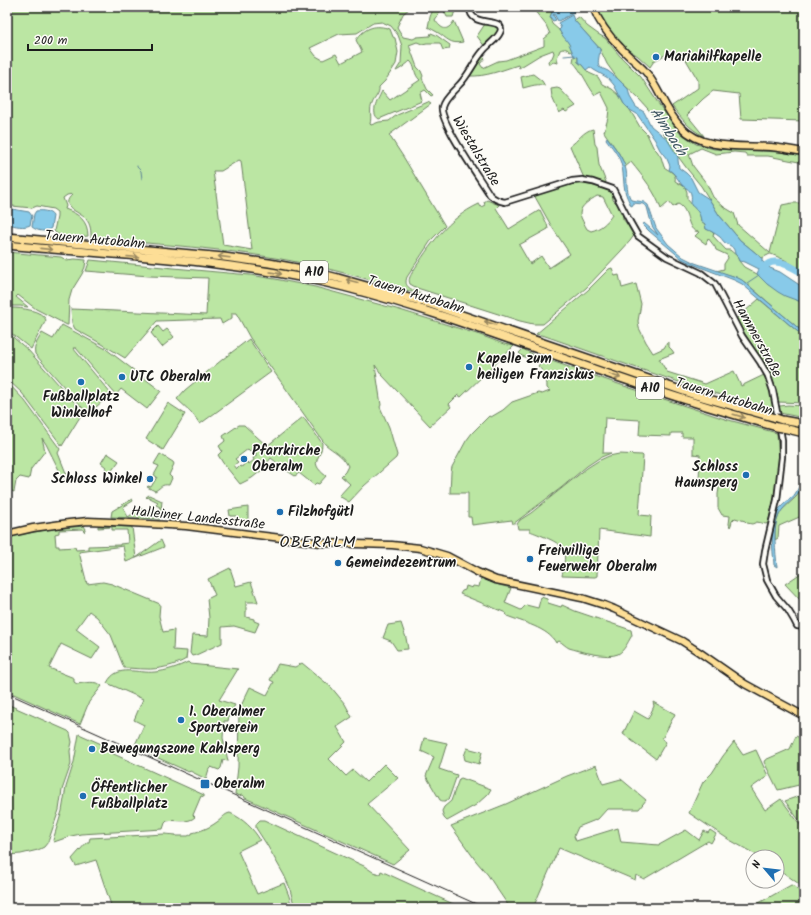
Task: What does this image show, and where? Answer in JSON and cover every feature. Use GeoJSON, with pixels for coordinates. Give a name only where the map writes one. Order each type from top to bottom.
{"type":"FeatureCollection","features":[{"type":"Feature","properties":{"kind":"highway","name":"Tauern Autobahn"},"geometry":{"type":"LineString","coordinates":[[7,237],[224,257],[302,269],[427,303],[695,395],[779,419],[804,424]]}},
{"type":"Feature","properties":{"kind":"highway","name":"Tauern Autobahn"},"geometry":{"type":"LineString","coordinates":[[7,245],[240,267],[314,280],[374,295],[428,311],[640,385],[727,413],[804,433]]}},
{"type":"Feature","properties":{"kind":"main road"},"geometry":{"type":"LineString","coordinates":[[593,7],[597,18],[608,34],[647,74],[673,118],[682,128],[692,135],[714,144],[726,146],[772,147],[804,152]]}},
{"type":"Feature","properties":{"kind":"main road","name":"Halleiner Landesstraße"},"geometry":{"type":"LineString","coordinates":[[7,534],[33,528],[88,521],[186,526],[321,543],[392,545],[423,549],[447,556],[496,580],[582,598],[614,609],[682,641],[741,681],[804,716]]}},
{"type":"Feature","properties":{"kind":"street","name":"Wiestalstraße"},"geometry":{"type":"LineString","coordinates":[[470,7],[471,13],[475,18],[483,22],[498,24],[501,29],[500,33],[498,37],[478,57],[461,84],[447,98],[442,106],[442,110],[443,117],[461,150],[490,195],[497,200],[505,202],[582,180],[613,189]]}},
{"type":"Feature","properties":{"kind":"street","name":"Hammerstraße"},"geometry":{"type":"LineString","coordinates":[[613,189],[638,236],[668,257],[703,274],[715,284],[742,336],[768,376],[773,391],[782,440],[782,457],[777,500],[763,564],[767,580],[776,596],[788,610],[797,626],[804,627]]}},
{"type":"Feature","properties":{"kind":"green space"},"geometry":{"type":"Polygon","coordinates":[[[7,7],[411,7],[403,14],[397,27],[403,37],[413,39],[417,37],[430,36],[431,33],[450,45],[449,49],[443,50],[440,43],[422,44],[417,42],[409,45],[417,67],[421,71],[423,76],[422,78],[427,89],[433,95],[431,96],[425,90],[420,93],[422,101],[379,119],[376,116],[375,109],[382,91],[390,100],[420,80],[416,75],[410,61],[396,71],[401,63],[402,46],[398,35],[391,26],[382,22],[373,23],[357,33],[339,34],[310,48],[316,56],[323,60],[336,54],[341,63],[362,52],[356,40],[367,29],[380,27],[390,29],[393,37],[395,38],[398,52],[396,64],[385,81],[379,87],[378,94],[371,106],[370,124],[389,121],[397,115],[428,102],[431,104],[389,135],[445,226],[432,239],[407,277],[407,286],[421,293],[420,294],[364,278],[288,260],[202,248],[91,238],[88,221],[69,206],[69,198],[73,194],[67,195],[63,198],[66,206],[65,209],[82,219],[88,231],[88,236],[65,237],[57,234],[54,231],[57,212],[53,209],[37,206],[32,208],[12,206],[7,210],[7,7]],[[239,160],[221,171],[213,171],[223,245],[252,250],[241,161],[239,160]]]}},
{"type":"Feature","properties":{"kind":"green space"},"geometry":{"type":"Polygon","coordinates":[[[434,7],[456,7],[453,17],[447,17],[443,9],[440,11],[435,20],[442,28],[449,27],[454,21],[463,42],[452,42],[428,27],[434,7]]]}},
{"type":"Feature","properties":{"kind":"green space"},"geometry":{"type":"Polygon","coordinates":[[[536,7],[554,7],[550,17],[552,24],[565,37],[572,51],[570,52],[566,49],[560,50],[557,58],[558,63],[553,62],[549,65],[548,61],[552,58],[554,53],[553,50],[540,55],[519,68],[518,65],[488,74],[469,76],[482,55],[485,58],[480,64],[483,68],[498,61],[506,60],[544,46],[544,39],[550,34],[546,25],[534,10],[536,7]]]}},
{"type":"Feature","properties":{"kind":"green space"},"geometry":{"type":"Polygon","coordinates":[[[597,7],[804,7],[804,121],[741,119],[739,94],[713,91],[687,115],[704,136],[686,123],[672,106],[698,88],[698,80],[685,58],[672,51],[654,61],[650,67],[638,56],[618,43],[607,29],[597,7]]]}},
{"type":"Feature","properties":{"kind":"green space"},"geometry":{"type":"Polygon","coordinates":[[[579,17],[587,26],[605,38],[641,77],[679,132],[696,144],[714,149],[781,152],[804,156],[804,163],[768,156],[747,156],[745,153],[734,152],[716,154],[701,148],[689,154],[693,166],[707,184],[713,197],[724,207],[734,213],[738,225],[770,253],[782,205],[804,203],[804,271],[771,254],[762,258],[740,240],[719,215],[701,186],[671,147],[655,117],[617,78],[607,64],[600,49],[574,20],[579,17]]]}},
{"type":"Feature","properties":{"kind":"green space"},"geometry":{"type":"Polygon","coordinates":[[[485,24],[493,24],[498,30],[495,37],[485,47],[477,36],[485,24]]]}},
{"type":"Feature","properties":{"kind":"green space"},"geometry":{"type":"Polygon","coordinates":[[[574,56],[578,57],[578,62],[589,73],[598,77],[602,84],[612,89],[619,95],[640,127],[647,134],[653,147],[661,157],[664,167],[674,174],[675,181],[685,187],[687,199],[700,214],[701,221],[705,224],[706,229],[714,234],[713,236],[726,250],[730,250],[737,256],[744,267],[757,274],[767,284],[804,303],[804,333],[746,283],[736,277],[716,271],[724,269],[724,264],[728,258],[727,255],[716,250],[708,238],[706,244],[695,236],[699,232],[692,228],[685,211],[678,204],[673,207],[669,202],[661,209],[652,190],[631,162],[625,167],[618,153],[604,132],[609,108],[601,92],[595,95],[592,91],[573,62],[574,56]]]}},
{"type":"Feature","properties":{"kind":"green space"},"geometry":{"type":"Polygon","coordinates":[[[533,74],[542,81],[545,86],[538,85],[523,88],[521,77],[533,74]]]}},
{"type":"Feature","properties":{"kind":"green space"},"geometry":{"type":"Polygon","coordinates":[[[551,89],[560,89],[576,106],[566,112],[564,110],[559,113],[552,97],[551,89]]]}},
{"type":"Feature","properties":{"kind":"green space"},"geometry":{"type":"Polygon","coordinates":[[[593,129],[599,165],[606,182],[605,184],[584,178],[570,146],[583,134],[593,129]]]}},
{"type":"Feature","properties":{"kind":"green space"},"geometry":{"type":"Polygon","coordinates":[[[577,183],[612,191],[613,200],[622,209],[623,219],[635,234],[586,288],[543,324],[533,324],[520,321],[417,288],[410,284],[409,279],[412,273],[448,225],[468,210],[479,204],[481,207],[485,205],[484,202],[487,200],[499,205],[496,208],[509,229],[540,210],[548,229],[519,245],[530,264],[541,256],[549,268],[570,254],[552,227],[534,195],[540,192],[546,192],[553,188],[577,183]],[[597,196],[586,203],[580,211],[583,222],[587,229],[591,231],[603,225],[612,215],[603,197],[597,196]]]}},
{"type":"Feature","properties":{"kind":"green space"},"geometry":{"type":"Polygon","coordinates":[[[7,252],[61,257],[66,260],[86,260],[85,267],[72,290],[69,300],[68,325],[36,309],[18,295],[16,297],[28,307],[7,306],[7,252]]]}},
{"type":"Feature","properties":{"kind":"green space"},"geometry":{"type":"Polygon","coordinates":[[[90,260],[250,275],[315,287],[400,310],[514,346],[461,397],[458,395],[449,404],[451,407],[430,426],[382,375],[375,365],[381,405],[380,407],[389,427],[397,455],[396,458],[364,486],[349,502],[339,496],[350,484],[341,476],[348,466],[346,462],[325,444],[250,338],[236,313],[232,313],[232,318],[222,324],[220,319],[157,321],[125,358],[75,329],[72,323],[71,309],[206,315],[208,278],[149,276],[86,271],[90,260]]]}},
{"type":"Feature","properties":{"kind":"green space"},"geometry":{"type":"Polygon","coordinates":[[[612,268],[615,276],[619,275],[622,288],[636,284],[641,304],[638,321],[639,328],[653,353],[664,348],[669,342],[669,347],[674,353],[659,359],[667,372],[705,384],[734,371],[741,386],[764,375],[773,402],[774,412],[536,334],[588,290],[609,269],[612,268]]]}},
{"type":"Feature","properties":{"kind":"green space"},"geometry":{"type":"Polygon","coordinates":[[[759,299],[804,337],[804,403],[778,402],[774,383],[769,373],[736,319],[759,299]]]}},
{"type":"Feature","properties":{"kind":"green space"},"geometry":{"type":"Polygon","coordinates":[[[7,309],[26,309],[36,312],[46,320],[31,349],[7,330],[7,309]]]}},
{"type":"Feature","properties":{"kind":"green space"},"geometry":{"type":"Polygon","coordinates":[[[62,325],[106,349],[161,391],[147,409],[121,389],[116,395],[76,348],[73,348],[111,394],[88,414],[35,354],[36,345],[42,333],[53,339],[62,325]]]}},
{"type":"Feature","properties":{"kind":"green space"},"geometry":{"type":"Polygon","coordinates":[[[158,326],[163,332],[167,329],[174,337],[162,347],[151,333],[158,326]]]}},
{"type":"Feature","properties":{"kind":"green space"},"geometry":{"type":"Polygon","coordinates":[[[7,332],[28,350],[83,412],[62,446],[22,393],[7,379],[7,332]]]}},
{"type":"Feature","properties":{"kind":"green space"},"geometry":{"type":"Polygon","coordinates":[[[249,339],[271,372],[200,424],[192,413],[177,399],[185,390],[249,339]]]}},
{"type":"Feature","properties":{"kind":"green space"},"geometry":{"type":"Polygon","coordinates":[[[523,349],[534,355],[630,388],[725,419],[777,433],[779,461],[774,499],[768,523],[757,522],[752,524],[735,518],[730,527],[730,516],[722,515],[718,508],[720,482],[699,481],[700,455],[693,454],[693,437],[682,437],[682,433],[671,433],[671,436],[639,435],[640,420],[605,418],[603,453],[611,453],[599,458],[587,466],[561,488],[513,524],[512,520],[472,525],[471,517],[468,517],[468,493],[450,493],[452,467],[466,441],[489,416],[491,417],[503,410],[512,402],[538,393],[542,394],[550,391],[547,388],[545,376],[538,366],[541,362],[522,356],[519,353],[523,349]]]}},
{"type":"Feature","properties":{"kind":"green space"},"geometry":{"type":"Polygon","coordinates":[[[7,382],[25,401],[60,449],[58,453],[66,473],[74,478],[68,483],[64,480],[42,438],[45,451],[31,469],[29,479],[20,477],[16,481],[14,492],[7,489],[7,382]]]}},
{"type":"Feature","properties":{"kind":"green space"},"geometry":{"type":"Polygon","coordinates":[[[168,403],[185,414],[163,450],[146,439],[168,403]]]}},
{"type":"Feature","properties":{"kind":"green space"},"geometry":{"type":"Polygon","coordinates":[[[780,406],[804,406],[804,418],[780,413],[780,406]]]}},
{"type":"Feature","properties":{"kind":"green space"},"geometry":{"type":"Polygon","coordinates":[[[303,417],[322,443],[316,463],[320,471],[326,476],[319,484],[316,483],[314,485],[299,473],[295,476],[271,458],[262,470],[252,478],[240,484],[218,455],[222,451],[219,446],[225,441],[223,436],[239,425],[244,425],[267,446],[303,417]],[[248,449],[235,459],[238,462],[234,465],[237,469],[240,466],[242,467],[247,462],[249,464],[254,460],[253,458],[256,456],[256,453],[252,450],[250,451],[248,449]]]}},
{"type":"Feature","properties":{"kind":"green space"},"geometry":{"type":"Polygon","coordinates":[[[107,453],[119,461],[110,473],[105,470],[106,467],[101,463],[107,453]]]}},
{"type":"Feature","properties":{"kind":"green space"},"geometry":{"type":"Polygon","coordinates":[[[160,454],[174,464],[169,475],[172,478],[169,485],[163,485],[155,491],[147,487],[151,487],[157,477],[154,475],[159,466],[154,464],[160,454]]]}},
{"type":"Feature","properties":{"kind":"green space"},"geometry":{"type":"Polygon","coordinates":[[[619,454],[643,456],[639,515],[651,516],[650,537],[599,530],[597,576],[562,576],[565,556],[562,547],[554,541],[530,531],[530,529],[518,529],[517,524],[520,520],[531,513],[587,468],[609,456],[619,454]]]}},
{"type":"Feature","properties":{"kind":"green space"},"geometry":{"type":"Polygon","coordinates":[[[804,482],[804,515],[779,526],[778,538],[775,540],[775,526],[781,511],[797,496],[804,482]]]}},
{"type":"Feature","properties":{"kind":"green space"},"geometry":{"type":"Polygon","coordinates":[[[149,495],[162,501],[160,519],[111,517],[112,511],[132,499],[133,501],[123,507],[128,517],[141,508],[141,512],[145,513],[148,509],[157,514],[160,507],[156,505],[158,502],[146,497],[149,495]]]}},
{"type":"Feature","properties":{"kind":"green space"},"geometry":{"type":"Polygon","coordinates":[[[248,507],[247,524],[236,516],[230,516],[229,510],[248,507]]]}},
{"type":"Feature","properties":{"kind":"green space"},"geometry":{"type":"Polygon","coordinates":[[[84,526],[86,529],[84,532],[83,529],[59,530],[59,533],[55,534],[56,546],[59,546],[59,548],[75,547],[76,550],[88,549],[88,546],[120,545],[128,543],[127,530],[112,530],[112,527],[98,528],[98,526],[132,527],[136,558],[161,540],[164,547],[126,562],[123,546],[79,552],[87,584],[103,582],[112,584],[160,604],[159,616],[163,632],[174,630],[173,650],[187,651],[186,659],[167,667],[156,669],[124,668],[111,635],[97,617],[89,611],[76,629],[100,647],[92,659],[61,644],[49,668],[74,678],[74,682],[77,684],[94,682],[102,686],[89,702],[80,724],[7,691],[7,572],[9,571],[7,561],[7,537],[51,529],[84,526]]]}},
{"type":"Feature","properties":{"kind":"green space"},"geometry":{"type":"Polygon","coordinates":[[[230,568],[236,586],[251,582],[258,602],[246,602],[246,617],[254,619],[254,621],[259,623],[255,632],[234,626],[222,627],[222,643],[192,656],[190,653],[192,635],[208,636],[209,618],[207,599],[215,595],[208,579],[230,568]]]}},
{"type":"Feature","properties":{"kind":"green space"},"geometry":{"type":"Polygon","coordinates":[[[804,571],[804,604],[785,584],[804,571]]]}},
{"type":"Feature","properties":{"kind":"green space"},"geometry":{"type":"Polygon","coordinates":[[[481,578],[511,588],[505,603],[521,610],[526,605],[538,608],[541,597],[547,599],[548,603],[561,607],[562,605],[575,611],[631,630],[632,635],[626,646],[618,654],[608,656],[569,648],[559,641],[556,643],[541,629],[507,616],[506,613],[460,594],[465,590],[466,586],[472,588],[473,586],[479,587],[481,578]]]}},
{"type":"Feature","properties":{"kind":"green space"},"geometry":{"type":"Polygon","coordinates":[[[401,623],[408,649],[397,650],[391,641],[383,638],[388,625],[401,623]]]}},
{"type":"Feature","properties":{"kind":"green space"},"geometry":{"type":"Polygon","coordinates":[[[188,662],[190,664],[238,669],[219,700],[235,705],[228,721],[224,721],[223,738],[228,761],[223,760],[219,770],[211,767],[206,779],[134,747],[144,725],[134,720],[143,699],[107,683],[116,673],[122,671],[159,671],[180,666],[188,662]]]}},
{"type":"Feature","properties":{"kind":"green space"},"geometry":{"type":"Polygon","coordinates":[[[302,663],[331,687],[345,704],[352,717],[337,727],[346,742],[329,759],[346,776],[353,770],[366,782],[384,764],[398,778],[367,804],[410,850],[393,864],[245,798],[244,796],[235,794],[238,767],[239,710],[250,687],[267,695],[274,682],[270,680],[278,664],[295,667],[302,663]]]}},
{"type":"Feature","properties":{"kind":"green space"},"geometry":{"type":"Polygon","coordinates":[[[653,702],[675,714],[662,739],[666,742],[656,759],[623,734],[634,711],[648,719],[654,706],[653,702]]]}},
{"type":"Feature","properties":{"kind":"green space"},"geometry":{"type":"Polygon","coordinates":[[[7,704],[68,731],[72,742],[70,751],[71,764],[62,790],[59,810],[48,842],[44,847],[38,850],[21,854],[7,855],[7,704]]]}},
{"type":"Feature","properties":{"kind":"green space"},"geometry":{"type":"Polygon","coordinates":[[[79,734],[108,747],[107,751],[204,795],[204,797],[201,796],[193,815],[195,817],[185,821],[167,821],[163,829],[81,834],[54,842],[53,840],[62,811],[66,787],[74,762],[79,734]]]}},
{"type":"Feature","properties":{"kind":"green space"},"geometry":{"type":"Polygon","coordinates":[[[796,736],[804,740],[804,827],[785,801],[802,795],[799,785],[778,790],[764,762],[765,760],[790,749],[796,736]]]}},
{"type":"Feature","properties":{"kind":"green space"},"geometry":{"type":"Polygon","coordinates":[[[424,738],[447,743],[439,769],[457,775],[449,798],[445,801],[440,800],[426,776],[434,757],[421,751],[424,738]]]}},
{"type":"Feature","properties":{"kind":"green space"},"geometry":{"type":"Polygon","coordinates":[[[734,742],[743,755],[756,750],[768,776],[751,788],[765,810],[781,799],[804,830],[804,884],[799,884],[785,874],[785,849],[746,849],[689,813],[703,782],[712,773],[734,742]]]}},
{"type":"Feature","properties":{"kind":"green space"},"geometry":{"type":"Polygon","coordinates":[[[467,748],[482,752],[479,764],[465,760],[464,756],[467,748]]]}},
{"type":"Feature","properties":{"kind":"green space"},"geometry":{"type":"Polygon","coordinates":[[[596,765],[603,784],[621,779],[646,800],[639,809],[607,809],[598,819],[578,827],[574,836],[576,841],[618,828],[621,842],[659,845],[686,830],[699,840],[704,831],[708,833],[710,830],[716,834],[711,843],[708,841],[644,879],[636,875],[635,880],[559,848],[533,908],[510,908],[488,875],[451,826],[596,765]]]}},
{"type":"Feature","properties":{"kind":"green space"},"geometry":{"type":"Polygon","coordinates":[[[461,778],[491,789],[488,794],[476,805],[447,821],[444,818],[442,811],[451,801],[459,779],[461,778]]]}},
{"type":"Feature","properties":{"kind":"green space"},"geometry":{"type":"Polygon","coordinates":[[[230,813],[247,824],[260,840],[238,851],[257,894],[284,883],[292,908],[112,908],[96,860],[76,866],[72,859],[87,842],[89,842],[90,838],[165,834],[188,836],[211,826],[226,814],[230,813]]]}},
{"type":"Feature","properties":{"kind":"green space"},"geometry":{"type":"Polygon","coordinates":[[[260,820],[264,820],[364,866],[373,872],[380,874],[381,871],[462,908],[295,908],[289,886],[284,875],[256,828],[256,824],[260,820]]]}},
{"type":"Feature","properties":{"kind":"green space"},"geometry":{"type":"Polygon","coordinates":[[[791,885],[794,886],[804,895],[804,908],[750,908],[785,889],[791,885]]]}},
{"type":"Feature","properties":{"kind":"water"},"geometry":{"type":"Polygon","coordinates":[[[554,7],[572,7],[574,13],[558,21],[554,14],[553,15],[556,20],[553,21],[550,17],[554,7]]]}},
{"type":"Feature","properties":{"kind":"water"},"geometry":{"type":"Polygon","coordinates":[[[572,15],[574,20],[600,49],[598,62],[599,67],[608,71],[628,89],[630,97],[636,107],[644,112],[651,126],[667,139],[678,157],[679,168],[691,178],[698,192],[709,199],[719,215],[740,240],[762,258],[762,261],[770,268],[780,272],[804,288],[804,303],[785,296],[767,284],[757,274],[759,269],[745,262],[739,261],[730,245],[706,229],[705,224],[701,221],[698,212],[691,205],[689,190],[682,185],[675,175],[669,170],[670,166],[667,159],[637,114],[624,104],[614,85],[608,78],[590,67],[586,70],[578,62],[578,57],[574,56],[569,44],[559,30],[561,28],[558,23],[572,15]]]}},
{"type":"Feature","properties":{"kind":"water"},"geometry":{"type":"Polygon","coordinates":[[[607,137],[625,165],[627,174],[627,188],[631,200],[644,202],[648,205],[656,228],[668,244],[683,257],[695,263],[742,280],[804,333],[804,337],[742,284],[682,259],[643,225],[644,223],[658,235],[652,226],[647,207],[643,204],[633,203],[631,206],[625,191],[621,163],[606,139],[607,137]]]}},
{"type":"Feature","properties":{"kind":"water"},"geometry":{"type":"Polygon","coordinates":[[[12,209],[29,212],[32,216],[30,225],[22,227],[9,224],[8,220],[10,219],[11,215],[9,213],[12,209]]]}},
{"type":"Feature","properties":{"kind":"water"},"geometry":{"type":"Polygon","coordinates":[[[36,211],[46,211],[52,214],[51,228],[49,230],[36,230],[32,227],[34,214],[36,211]]]}},
{"type":"Feature","properties":{"kind":"water"},"geometry":{"type":"Polygon","coordinates":[[[804,477],[801,489],[782,510],[777,521],[775,541],[777,567],[774,565],[772,545],[772,531],[775,518],[779,509],[795,494],[804,477]]]}},
{"type":"Feature","properties":{"kind":"waterway"},"geometry":{"type":"LineString","coordinates":[[564,56],[575,55]]}},
{"type":"Feature","properties":{"kind":"waterway"},"geometry":{"type":"LineString","coordinates":[[137,166],[141,171],[142,179]]}},
{"type":"Feature","properties":{"kind":"waterway","name":"Almbach"},"geometry":{"type":"LineString","coordinates":[[763,268],[771,263],[778,262],[790,266],[804,274]]}},
{"type":"Feature","properties":{"kind":"waterway"},"geometry":{"type":"LineString","coordinates":[[747,283],[759,275]]}},
{"type":"Feature","properties":{"kind":"railway"},"geometry":{"type":"LineString","coordinates":[[7,693],[485,908]]}},
{"type":"Feature","properties":{"kind":"place","name":"Mariahilfkapelle"},"geometry":{"type":"Point","coordinates":[656,57]}},
{"type":"Feature","properties":{"kind":"place","name":"Kapelle zum heiligen Franziskus"},"geometry":{"type":"Point","coordinates":[469,367]}},
{"type":"Feature","properties":{"kind":"place","name":"UTC Oberalm"},"geometry":{"type":"Point","coordinates":[122,377]}},
{"type":"Feature","properties":{"kind":"place","name":"Fußballplatz Winkelhof"},"geometry":{"type":"Point","coordinates":[81,382]}},
{"type":"Feature","properties":{"kind":"place","name":"Pfarrkirche Oberalm"},"geometry":{"type":"Point","coordinates":[244,459]}},
{"type":"Feature","properties":{"kind":"place","name":"Schloss Haunsperg"},"geometry":{"type":"Point","coordinates":[746,475]}},
{"type":"Feature","properties":{"kind":"place","name":"Schloss Winkel"},"geometry":{"type":"Point","coordinates":[150,479]}},
{"type":"Feature","properties":{"kind":"place","name":"Filzhofgütl"},"geometry":{"type":"Point","coordinates":[280,512]}},
{"type":"Feature","properties":{"kind":"place","name":"Freiwillige Feuerwehr Oberalm"},"geometry":{"type":"Point","coordinates":[530,559]}},
{"type":"Feature","properties":{"kind":"place","name":"Gemeindezentrum"},"geometry":{"type":"Point","coordinates":[338,563]}},
{"type":"Feature","properties":{"kind":"place","name":"1. Oberalmer Sportverein"},"geometry":{"type":"Point","coordinates":[181,720]}},
{"type":"Feature","properties":{"kind":"place","name":"Bewegungszone Kahlsperg"},"geometry":{"type":"Point","coordinates":[92,749]}},
{"type":"Feature","properties":{"kind":"place","name":"Oberalm"},"geometry":{"type":"Point","coordinates":[205,784]}},
{"type":"Feature","properties":{"kind":"place","name":"Öffentlicher Fußballplatz"},"geometry":{"type":"Point","coordinates":[83,796]}},
{"type":"Feature","properties":{"kind":"district","name":"OBERALM"},"geometry":{"type":"Point","coordinates":[318,542]}}]}
